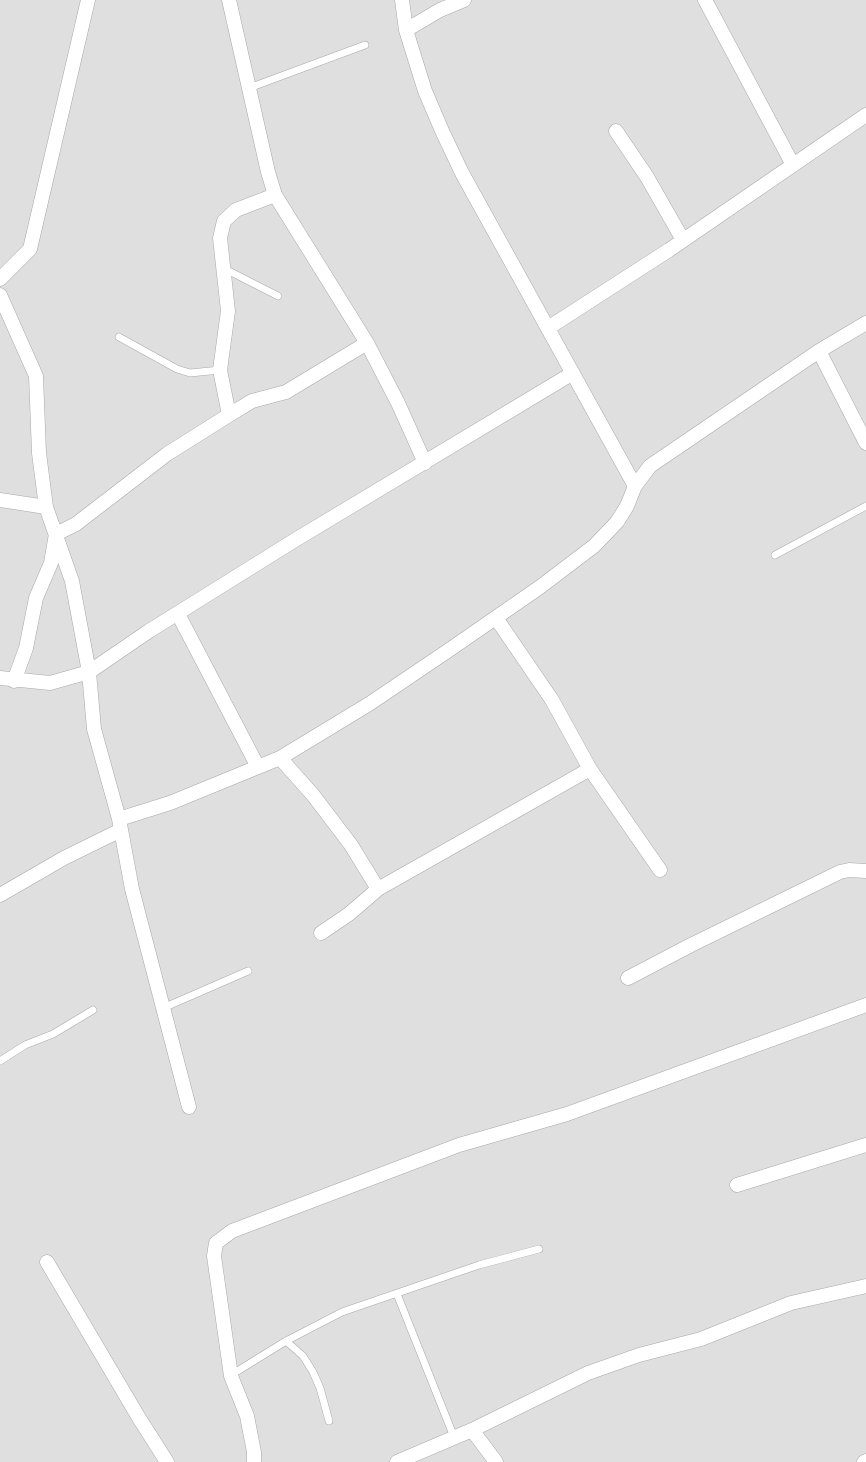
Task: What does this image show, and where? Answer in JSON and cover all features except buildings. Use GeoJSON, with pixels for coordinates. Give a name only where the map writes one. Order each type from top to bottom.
{"type":"FeatureCollection","features":[{"type":"Feature","properties":{"kind":"street"},"geometry":{"type":"LineString","coordinates":[[0,279],[30,249],[88,0]]}},
{"type":"Feature","properties":{"kind":"street"},"geometry":{"type":"LineString","coordinates":[[229,0],[268,172],[275,195],[367,343],[398,403],[424,463]]}},
{"type":"Feature","properties":{"kind":"street"},"geometry":{"type":"LineString","coordinates":[[402,0],[406,30],[425,91],[443,133],[636,486]]}},
{"type":"Feature","properties":{"kind":"street"},"geometry":{"type":"LineString","coordinates":[[406,30],[440,10],[464,0]]}},
{"type":"Feature","properties":{"kind":"street"},"geometry":{"type":"LineString","coordinates":[[706,0],[793,165]]}},
{"type":"Feature","properties":{"kind":"street"},"geometry":{"type":"LineString","coordinates":[[548,328],[683,240],[866,115]]}},
{"type":"Feature","properties":{"kind":"street"},"geometry":{"type":"LineString","coordinates":[[616,132],[647,177],[683,240]]}},
{"type":"Feature","properties":{"kind":"street"},"geometry":{"type":"LineString","coordinates":[[228,415],[220,370],[228,311],[220,238],[224,220],[236,210],[275,195]]}},
{"type":"Feature","properties":{"kind":"street"},"geometry":{"type":"LineString","coordinates":[[0,295],[36,376],[39,453],[46,507],[72,580],[88,672],[94,729],[120,824],[132,889],[162,1008],[190,1107]]}},
{"type":"Feature","properties":{"kind":"street"},"geometry":{"type":"LineString","coordinates":[[0,895],[120,824],[280,758],[369,704],[496,618],[594,546],[617,522],[628,506],[636,486],[650,466],[819,352],[866,324]]}},
{"type":"Feature","properties":{"kind":"street"},"geometry":{"type":"LineString","coordinates":[[56,534],[76,524],[167,454],[228,415],[252,401],[286,392],[367,343]]}},
{"type":"Feature","properties":{"kind":"street"},"geometry":{"type":"LineString","coordinates":[[819,352],[866,443]]}},
{"type":"Feature","properties":{"kind":"street"},"geometry":{"type":"LineString","coordinates":[[0,678],[50,684],[88,672],[178,614],[574,373]]}},
{"type":"Feature","properties":{"kind":"street"},"geometry":{"type":"LineString","coordinates":[[0,500],[46,507]]}},
{"type":"Feature","properties":{"kind":"street"},"geometry":{"type":"LineString","coordinates":[[14,681],[26,648],[36,598],[51,563],[56,534]]}},
{"type":"Feature","properties":{"kind":"street"},"geometry":{"type":"LineString","coordinates":[[178,614],[258,767]]}},
{"type":"Feature","properties":{"kind":"street"},"geometry":{"type":"LineString","coordinates":[[496,618],[552,700],[590,768],[660,870]]}},
{"type":"Feature","properties":{"kind":"street"},"geometry":{"type":"LineString","coordinates":[[280,758],[313,795],[350,845],[378,889]]}},
{"type":"Feature","properties":{"kind":"street"},"geometry":{"type":"LineString","coordinates":[[321,933],[349,914],[378,889],[590,768]]}},
{"type":"Feature","properties":{"kind":"street"},"geometry":{"type":"LineString","coordinates":[[628,978],[840,872],[849,870],[866,872]]}},
{"type":"Feature","properties":{"kind":"street"},"geometry":{"type":"LineString","coordinates":[[254,1462],[254,1452],[247,1416],[231,1376],[214,1256],[216,1243],[232,1231],[459,1145],[567,1114],[866,1005]]}},
{"type":"Feature","properties":{"kind":"street"},"geometry":{"type":"LineString","coordinates":[[737,1185],[866,1145]]}},
{"type":"Feature","properties":{"kind":"street"},"geometry":{"type":"LineString","coordinates":[[47,1262],[144,1426],[168,1462]]}},
{"type":"Feature","properties":{"kind":"street"},"geometry":{"type":"LineString","coordinates":[[397,1462],[472,1430],[588,1373],[639,1356],[701,1339],[791,1303],[866,1286]]}},
{"type":"Feature","properties":{"kind":"street"},"geometry":{"type":"LineString","coordinates":[[472,1430],[496,1462]]}},
{"type":"Feature","properties":{"kind":"lane"},"geometry":{"type":"LineString","coordinates":[[249,88],[365,45]]}},
{"type":"Feature","properties":{"kind":"lane"},"geometry":{"type":"LineString","coordinates":[[223,267],[278,296]]}},
{"type":"Feature","properties":{"kind":"lane"},"geometry":{"type":"LineString","coordinates":[[119,337],[177,369],[190,373],[220,370]]}},
{"type":"Feature","properties":{"kind":"lane"},"geometry":{"type":"LineString","coordinates":[[775,555],[866,506]]}},
{"type":"Feature","properties":{"kind":"lane"},"geometry":{"type":"LineString","coordinates":[[162,1008],[248,972]]}},
{"type":"Feature","properties":{"kind":"lane"},"geometry":{"type":"LineString","coordinates":[[0,1061],[25,1045],[53,1034],[93,1010]]}},
{"type":"Feature","properties":{"kind":"lane"},"geometry":{"type":"LineString","coordinates":[[231,1376],[286,1341],[342,1312],[479,1265],[539,1249]]}},
{"type":"Feature","properties":{"kind":"lane"},"geometry":{"type":"LineString","coordinates":[[397,1294],[454,1437]]}},
{"type":"Feature","properties":{"kind":"lane"},"geometry":{"type":"LineString","coordinates":[[286,1341],[303,1356],[313,1372],[320,1388],[329,1421]]}},
{"type":"Feature","properties":{"kind":"shaded area"},"geometry":{"type":"Polygon","coordinates":[[[0,0],[866,0],[866,1462],[0,1462],[0,0]]]}}]}
